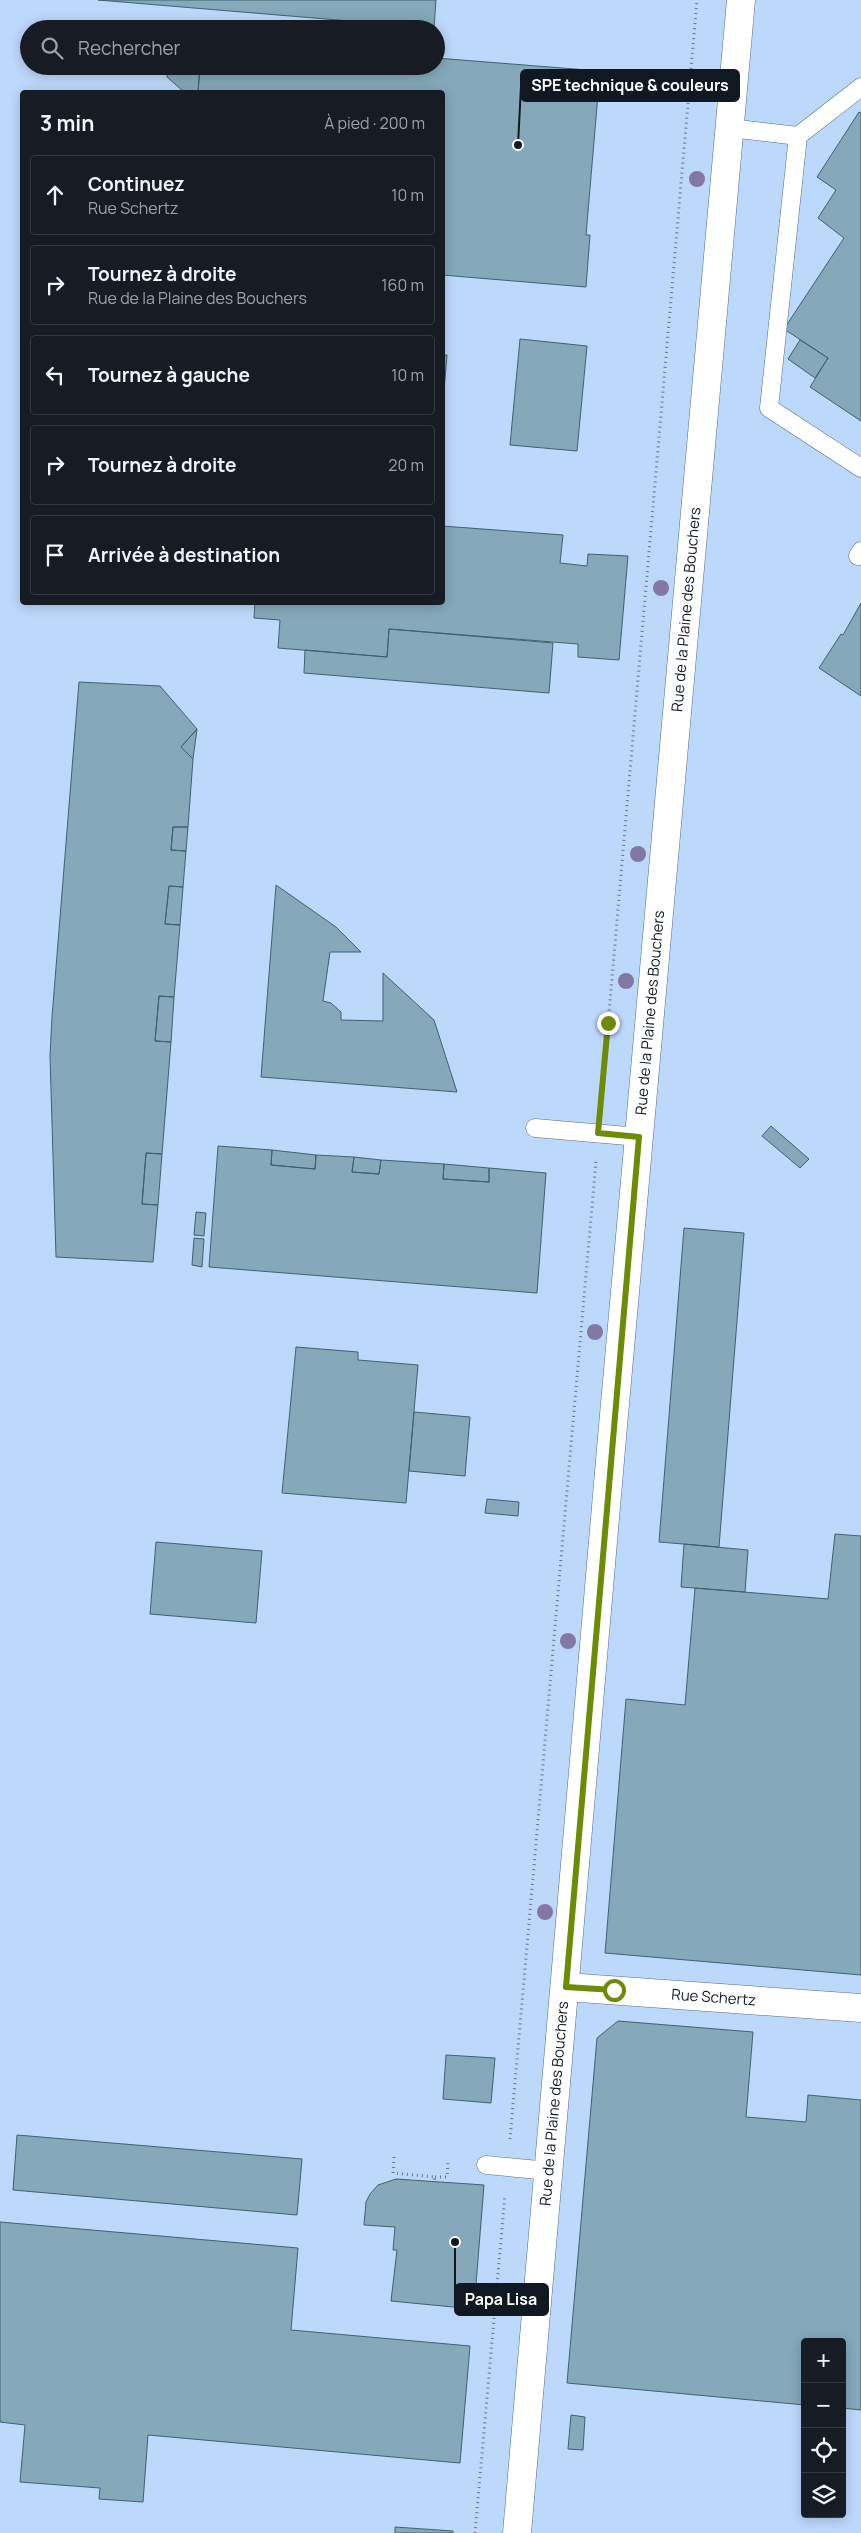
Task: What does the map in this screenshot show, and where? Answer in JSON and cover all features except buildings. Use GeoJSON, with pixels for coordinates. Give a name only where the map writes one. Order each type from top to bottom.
{"type":"FeatureCollection","features":[{"type":"Feature","properties":{"kind":"street","name":"Rue de la Plaine des Bouchers"},"geometry":{"type":"LineString","coordinates":[[517,2533],[741,0]]}},
{"type":"Feature","properties":{"kind":"street","name":"Rue Schertz"},"geometry":{"type":"LineString","coordinates":[[566,1987],[861,2008]]}},
{"type":"Feature","properties":{"kind":"lane"},"geometry":{"type":"LineString","coordinates":[[730,128],[798,136],[861,87]]}},
{"type":"Feature","properties":{"kind":"lane"},"geometry":{"type":"LineString","coordinates":[[798,136],[769,408],[861,468]]}},
{"type":"Feature","properties":{"kind":"lane"},"geometry":{"type":"LineString","coordinates":[[535,1128],[639,1137]]}},
{"type":"Feature","properties":{"kind":"lane"},"geometry":{"type":"LineString","coordinates":[[486,2165],[549,2171]]}},
{"type":"Feature","properties":{"kind":"path"},"geometry":{"type":"LineString","coordinates":[[475,2533],[697,0]]}},
{"type":"Feature","properties":{"kind":"path"},"geometry":{"type":"LineString","coordinates":[[394,2157],[393,2173],[434,2179],[447,2177],[448,2162]]}},
{"type":"Feature","properties":{"kind":"shaded area"},"geometry":{"type":"Polygon","coordinates":[[[0,0],[861,0],[861,2533],[0,2533],[0,0]]]}},
{"type":"Feature","properties":{"kind":"place","name":"SPE technique & couleurs"},"geometry":{"type":"Point","coordinates":[518,145]}},
{"type":"Feature","properties":{"kind":"place","name":"Papa Lisa"},"geometry":{"type":"Point","coordinates":[455,2242]}},
{"type":"Feature","properties":{"kind":"route"},"geometry":{"type":"LineString","coordinates":[[608,1023],[598,1133],[639,1137],[566,1987],[614,1990]]}}]}
